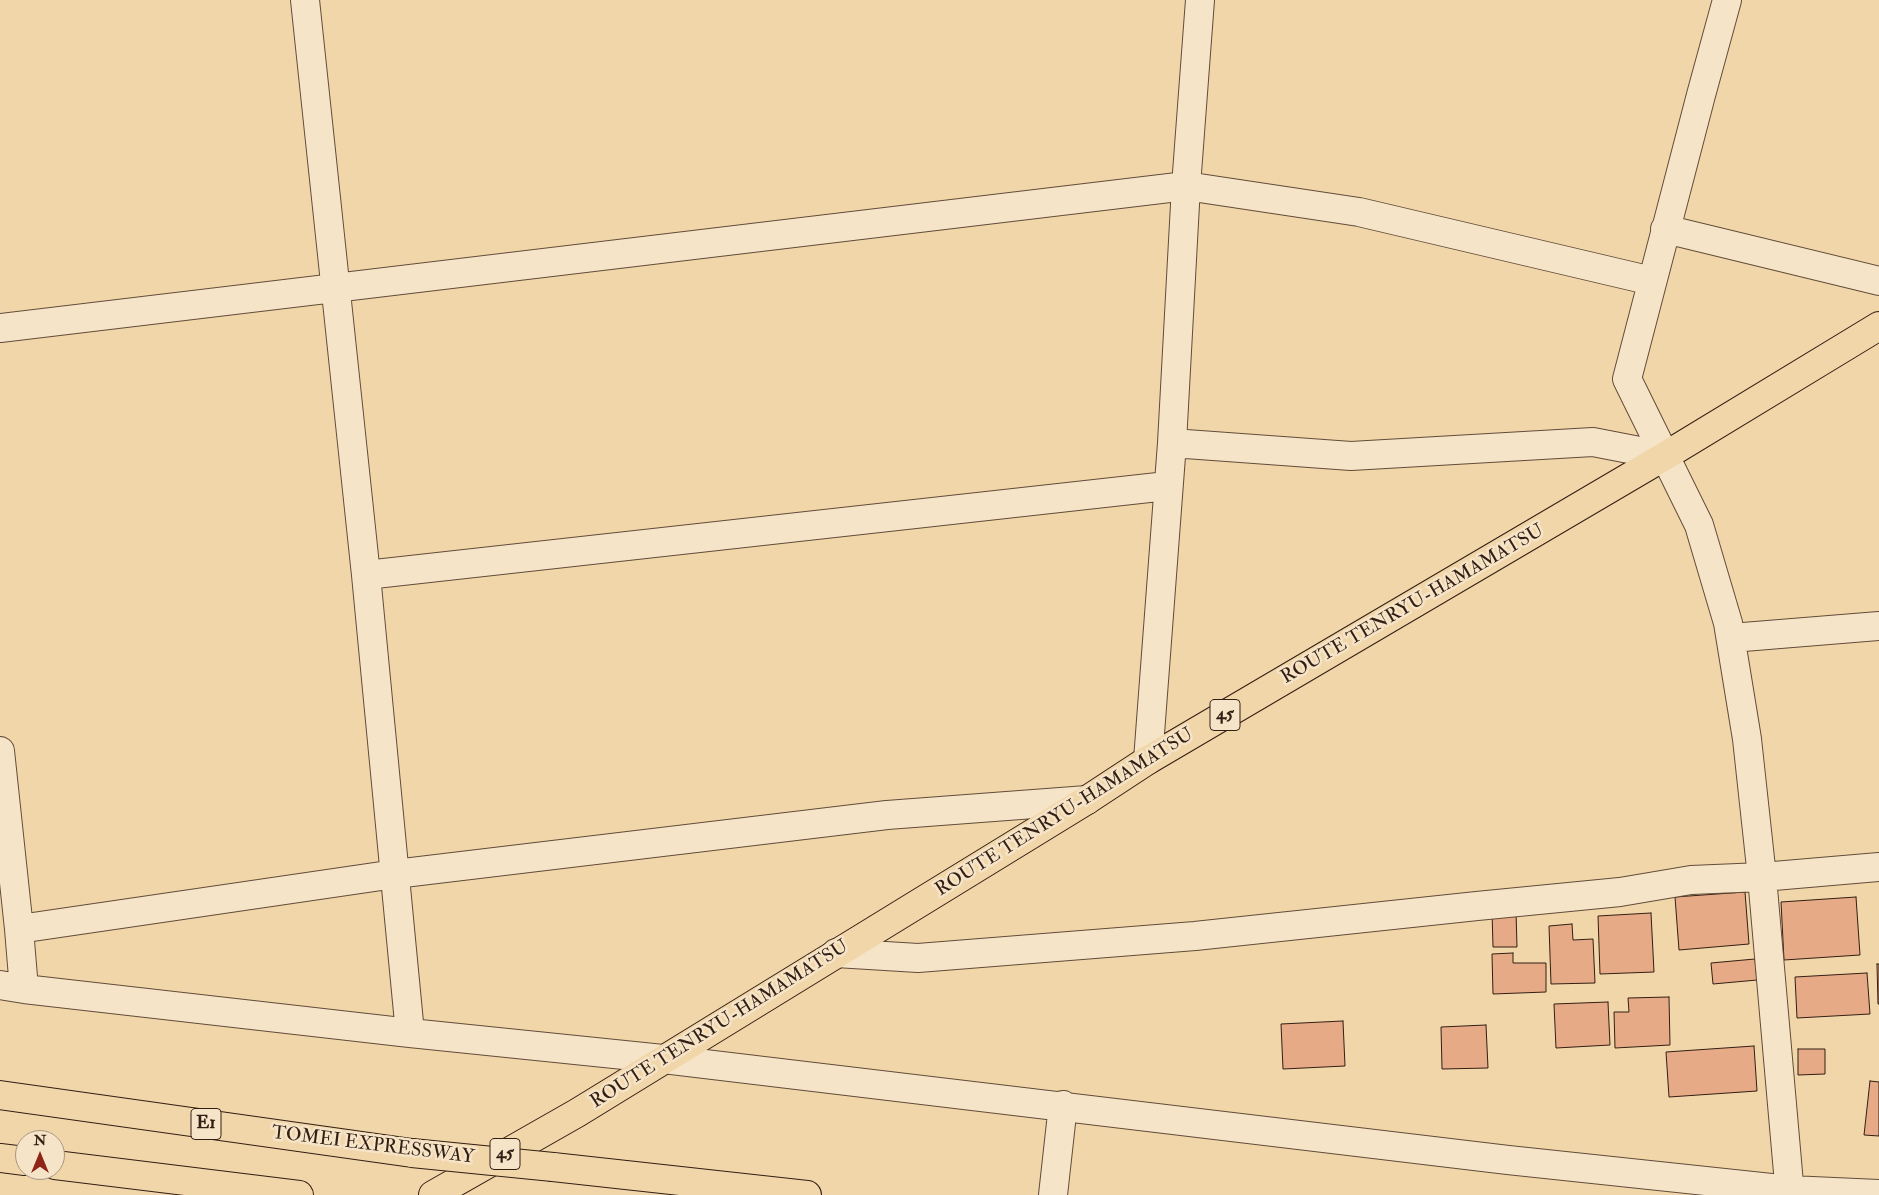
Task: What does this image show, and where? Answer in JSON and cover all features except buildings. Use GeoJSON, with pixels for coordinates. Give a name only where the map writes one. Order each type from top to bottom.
{"type":"FeatureCollection","features":[{"type":"Feature","properties":{"kind":"main road","name":"ROUTE TENRYU-HAMAMATSU"},"geometry":{"type":"LineString","coordinates":[[434,1195],[577,1113],[1087,800],[1148,760],[1665,456],[1879,326]]}},
{"type":"Feature","properties":{"kind":"main road","name":"TOMEI EXPRESSWAY"},"geometry":{"type":"LineString","coordinates":[[0,1095],[412,1153],[806,1195]]}},
{"type":"Feature","properties":{"kind":"main road"},"geometry":{"type":"LineString","coordinates":[[0,1158],[15,1160]]}},
{"type":"Feature","properties":{"kind":"main road"},"geometry":{"type":"LineString","coordinates":[[65,1166],[299,1195]]}},
{"type":"Feature","properties":{"kind":"street"},"geometry":{"type":"LineString","coordinates":[[305,0],[334,288],[366,575],[410,1033]]}},
{"type":"Feature","properties":{"kind":"street"},"geometry":{"type":"LineString","coordinates":[[1148,760],[1172,443],[1186,186],[1200,0]]}},
{"type":"Feature","properties":{"kind":"street"},"geometry":{"type":"LineString","coordinates":[[1727,0],[1665,229],[1627,379],[1699,525],[1728,623],[1747,739],[1762,877],[1790,1192]]}},
{"type":"Feature","properties":{"kind":"street"},"geometry":{"type":"LineString","coordinates":[[0,328],[1186,186],[1359,212],[1652,281]]}},
{"type":"Feature","properties":{"kind":"street"},"geometry":{"type":"LineString","coordinates":[[1665,229],[1879,281]]}},
{"type":"Feature","properties":{"kind":"street"},"geometry":{"type":"LineString","coordinates":[[1172,443],[1352,456],[1593,442],[1665,456]]}},
{"type":"Feature","properties":{"kind":"street"},"geometry":{"type":"LineString","coordinates":[[366,575],[1168,486]]}},
{"type":"Feature","properties":{"kind":"street"},"geometry":{"type":"LineString","coordinates":[[1731,638],[1879,626]]}},
{"type":"Feature","properties":{"kind":"street"},"geometry":{"type":"LineString","coordinates":[[0,751],[19,930],[12,987],[1063,1105],[1508,1160],[1790,1192],[1879,1194]]}},
{"type":"Feature","properties":{"kind":"street"},"geometry":{"type":"LineString","coordinates":[[19,930],[395,874],[887,815],[1087,800]]}},
{"type":"Feature","properties":{"kind":"street"},"geometry":{"type":"LineString","coordinates":[[836,953],[918,958],[1195,936],[1620,892],[1691,880],[1762,877],[1879,867]]}},
{"type":"Feature","properties":{"kind":"street"},"geometry":{"type":"LineString","coordinates":[[1053,1195],[1063,1105]]}}]}
